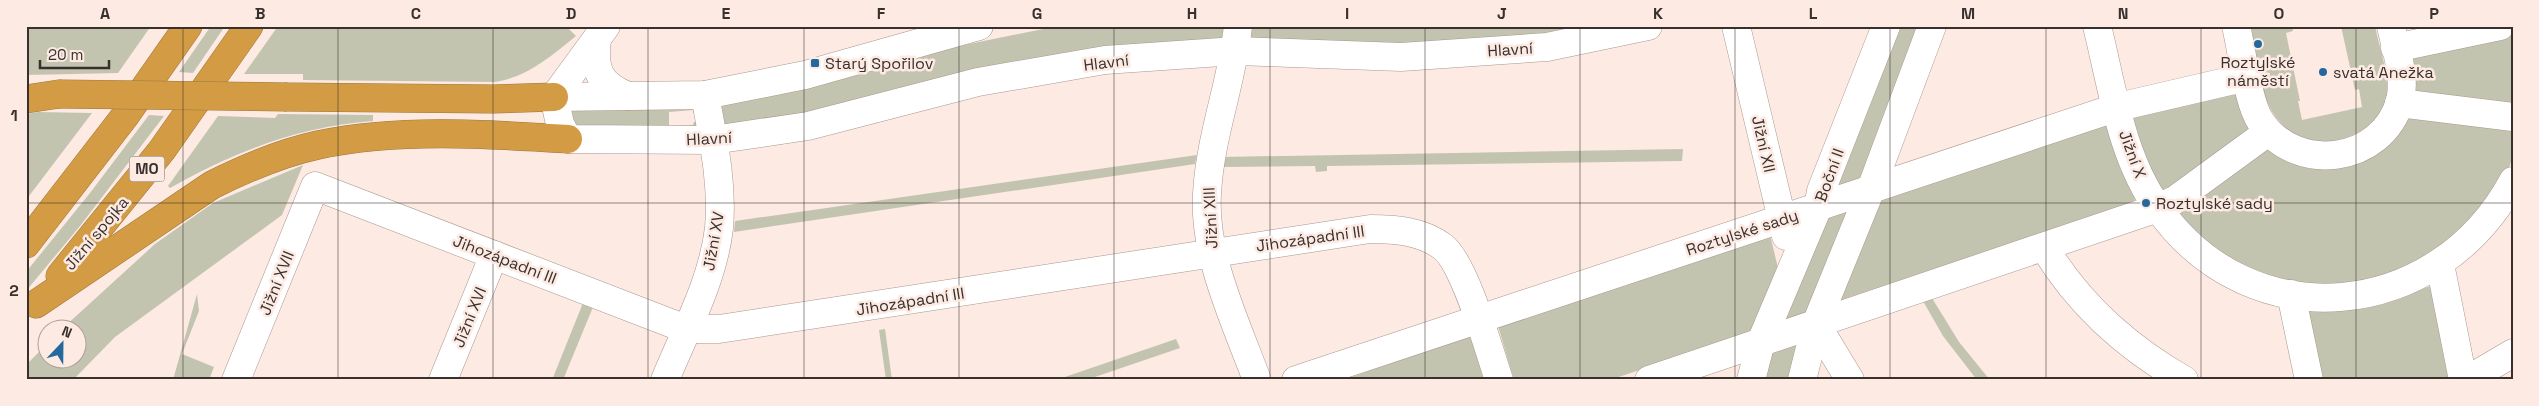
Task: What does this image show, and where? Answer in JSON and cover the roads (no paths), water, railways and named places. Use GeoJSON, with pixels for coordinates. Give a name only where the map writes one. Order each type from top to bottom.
{"type":"FeatureCollection","features":[{"type":"Feature","properties":{"kind":"highway"},"geometry":{"type":"LineString","coordinates":[[26,244],[125,116],[188,26]]}},
{"type":"Feature","properties":{"kind":"highway","name":"Jižní spojka"},"geometry":{"type":"LineString","coordinates":[[31,310],[116,210],[162,150],[249,26]]}},
{"type":"Feature","properties":{"kind":"highway"},"geometry":{"type":"LineString","coordinates":[[26,92],[59,94],[493,99],[554,97]]}},
{"type":"Feature","properties":{"kind":"highway"},"geometry":{"type":"LineString","coordinates":[[26,99],[59,94]]}},
{"type":"Feature","properties":{"kind":"highway"},"geometry":{"type":"LineString","coordinates":[[507,135],[529,125],[554,97]]}},
{"type":"Feature","properties":{"kind":"highway"},"geometry":{"type":"LineString","coordinates":[[31,310],[204,190],[274,157],[317,145],[362,138],[406,135],[507,135],[568,139]]}},
{"type":"Feature","properties":{"kind":"street"},"geometry":{"type":"LineString","coordinates":[[554,97],[705,95],[805,74],[979,26]]}},
{"type":"Feature","properties":{"kind":"street","name":"Hlavní"},"geometry":{"type":"LineString","coordinates":[[568,139],[713,140],[808,126],[978,82],[1237,39],[1401,56],[1547,47],[1648,26]]}},
{"type":"Feature","properties":{"kind":"street","name":"Jižní XII"},"geometry":{"type":"LineString","coordinates":[[1736,26],[1792,263]]}},
{"type":"Feature","properties":{"kind":"street","name":"Boční II"},"geometry":{"type":"LineString","coordinates":[[1751,380],[1761,342],[1792,263],[1818,207],[1821,191],[1886,26]]}},
{"type":"Feature","properties":{"kind":"street"},"geometry":{"type":"LineString","coordinates":[[1802,380],[1816,324],[1871,189],[1932,26]]}},
{"type":"Feature","properties":{"kind":"street","name":"Jižní X"},"geometry":{"type":"LineString","coordinates":[[2097,26],[2133,160],[2158,208],[2186,242],[2225,270],[2254,284],[2291,294],[2325,298],[2362,295],[2392,287],[2440,264],[2478,232],[2497,209],[2513,181]]}},
{"type":"Feature","properties":{"kind":"street"},"geometry":{"type":"LineString","coordinates":[[2236,26],[2254,107],[2259,121],[2284,146],[2298,152],[2329,157],[2346,154],[2368,144],[2382,133],[2392,119],[2399,103],[2402,83],[2393,37],[2500,26]]}},
{"type":"Feature","properties":{"kind":"street"},"geometry":{"type":"LineString","coordinates":[[602,33],[595,64],[599,74],[614,90],[628,96]]}},
{"type":"Feature","properties":{"kind":"street"},"geometry":{"type":"LineString","coordinates":[[568,139],[560,124],[554,97],[602,33]]}},
{"type":"Feature","properties":{"kind":"street","name":"Jižní XIII"},"geometry":{"type":"LineString","coordinates":[[1237,39],[1210,161],[1206,196],[1211,253],[1257,380]]}},
{"type":"Feature","properties":{"kind":"street","name":"Roztylské sady"},"geometry":{"type":"LineString","coordinates":[[1296,380],[2118,107],[2248,77]]}},
{"type":"Feature","properties":{"kind":"street","name":"Jižní XV"},"geometry":{"type":"LineString","coordinates":[[665,380],[704,285],[719,229],[718,164],[705,95]]}},
{"type":"Feature","properties":{"kind":"street"},"geometry":{"type":"LineString","coordinates":[[2399,103],[2513,117]]}},
{"type":"Feature","properties":{"kind":"street"},"geometry":{"type":"LineString","coordinates":[[1649,380],[2158,208],[2175,200],[2268,132]]}},
{"type":"Feature","properties":{"kind":"street","name":"Jihozápadní III"},"geometry":{"type":"LineString","coordinates":[[315,186],[686,329],[719,329],[1370,229],[1394,229],[1421,235],[1443,247],[1458,265],[1499,380]]}},
{"type":"Feature","properties":{"kind":"street","name":"Jižní XVII"},"geometry":{"type":"LineString","coordinates":[[236,380],[315,186]]}},
{"type":"Feature","properties":{"kind":"street"},"geometry":{"type":"LineString","coordinates":[[2044,247],[2074,291],[2098,317],[2129,345],[2151,372],[2184,380]]}},
{"type":"Feature","properties":{"kind":"street","name":"Jižní XVI"},"geometry":{"type":"LineString","coordinates":[[443,380],[494,255]]}},
{"type":"Feature","properties":{"kind":"street"},"geometry":{"type":"LineString","coordinates":[[2440,264],[2463,380]]}},
{"type":"Feature","properties":{"kind":"street"},"geometry":{"type":"LineString","coordinates":[[2291,294],[2310,380]]}},
{"type":"Feature","properties":{"kind":"street"},"geometry":{"type":"LineString","coordinates":[[1816,324],[1850,380]]}},
{"type":"Feature","properties":{"kind":"street"},"geometry":{"type":"LineString","coordinates":[[2467,380],[2510,356]]}},
{"type":"Feature","properties":{"kind":"place","name":"Roztylské náměstí"},"geometry":{"type":"Point","coordinates":[2258,44]}},
{"type":"Feature","properties":{"kind":"place","name":"Starý Spořilov"},"geometry":{"type":"Point","coordinates":[815,63]}},
{"type":"Feature","properties":{"kind":"place","name":"svatá Anežka"},"geometry":{"type":"Point","coordinates":[2323,72]}},
{"type":"Feature","properties":{"kind":"place","name":"Roztylské sady"},"geometry":{"type":"Point","coordinates":[2146,203]}}]}
